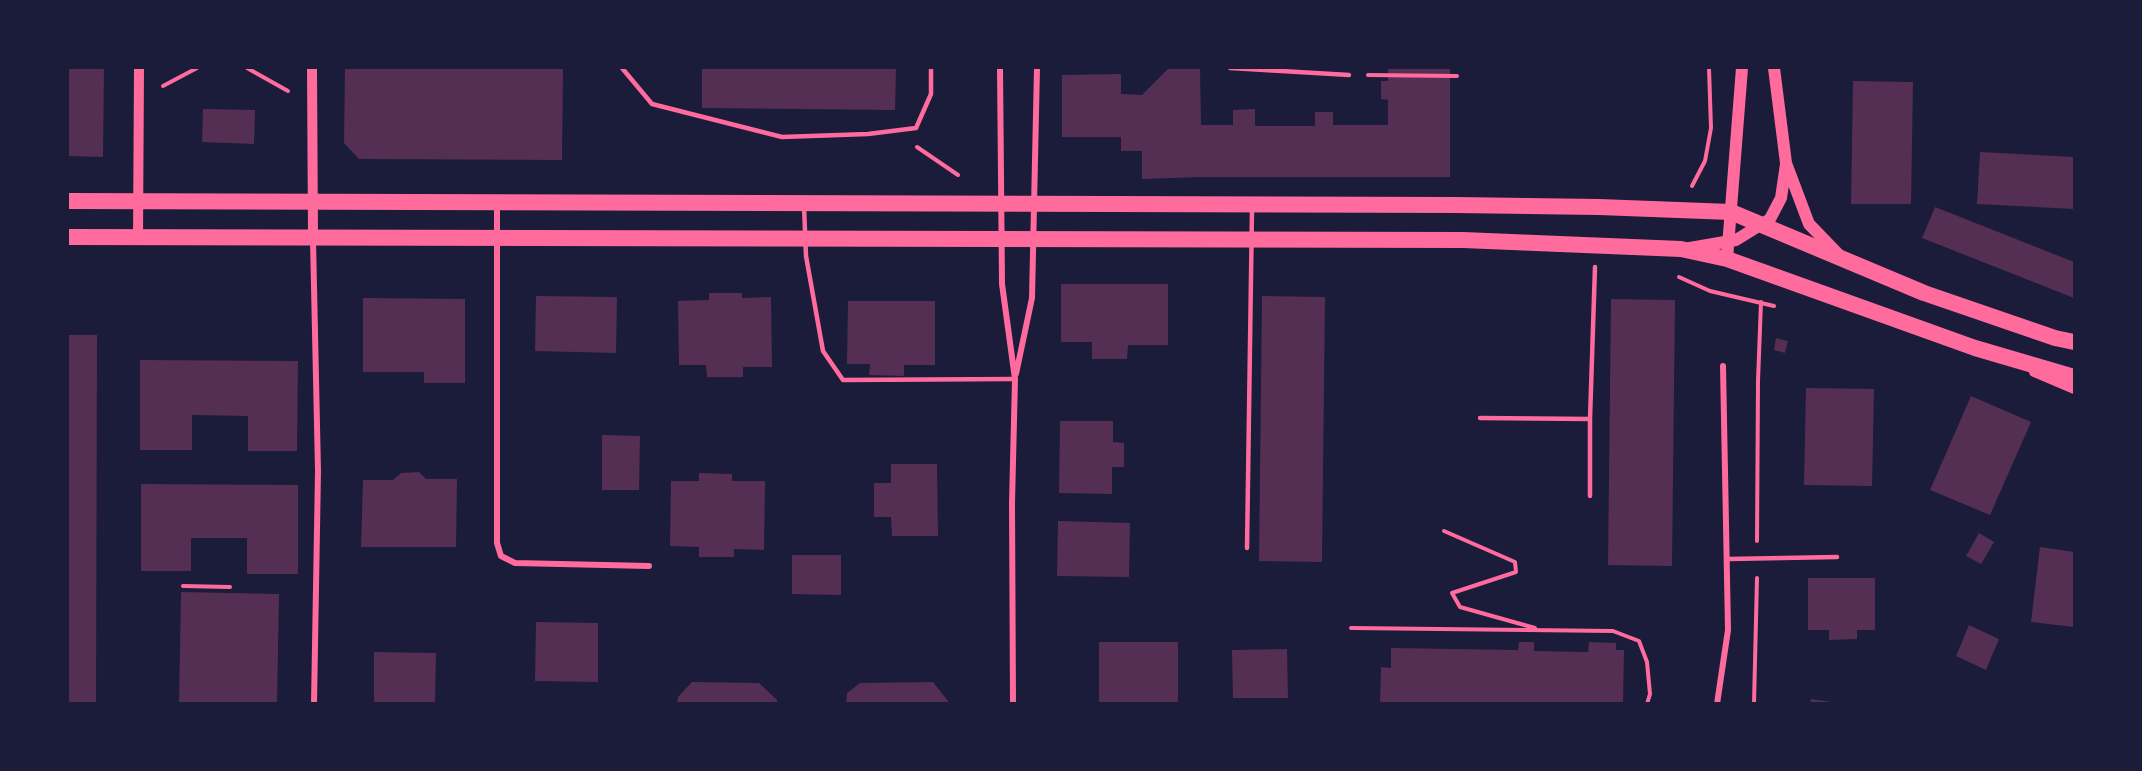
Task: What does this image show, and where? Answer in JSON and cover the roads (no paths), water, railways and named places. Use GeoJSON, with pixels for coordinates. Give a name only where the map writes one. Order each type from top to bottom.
{"type":"FeatureCollection","features":[{"type":"Feature","properties":{"kind":"highway"},"geometry":{"type":"LineString","coordinates":[[68,201],[1252,204],[1682,209],[1731,212],[1924,293],[2055,338],[2074,342]]}},
{"type":"Feature","properties":{"kind":"highway"},"geometry":{"type":"LineString","coordinates":[[68,237],[1470,240],[1681,249],[1727,259],[1975,348],[2074,376]]}},
{"type":"Feature","properties":{"kind":"main road"},"geometry":{"type":"LineString","coordinates":[[1727,259],[1742,68]]}},
{"type":"Feature","properties":{"kind":"main road"},"geometry":{"type":"LineString","coordinates":[[1774,68],[1786,163],[1809,224],[1843,259]]}},
{"type":"Feature","properties":{"kind":"main road"},"geometry":{"type":"LineString","coordinates":[[1681,249],[1736,240],[1770,219],[1781,198],[1786,163]]}},
{"type":"Feature","properties":{"kind":"street"},"geometry":{"type":"LineString","coordinates":[[138,238],[139,68]]}},
{"type":"Feature","properties":{"kind":"street"},"geometry":{"type":"LineString","coordinates":[[312,68],[318,471],[314,704]]}},
{"type":"Feature","properties":{"kind":"street"},"geometry":{"type":"LineString","coordinates":[[1000,68],[1002,284],[1015,379],[1012,504],[1013,704]]}},
{"type":"Feature","properties":{"kind":"street"},"geometry":{"type":"LineString","coordinates":[[1015,379],[1032,298],[1037,68]]}},
{"type":"Feature","properties":{"kind":"street"},"geometry":{"type":"LineString","coordinates":[[497,203],[497,543],[501,556],[515,563],[649,566]]}},
{"type":"Feature","properties":{"kind":"street"},"geometry":{"type":"LineString","coordinates":[[1975,348],[2074,389]]}},
{"type":"Feature","properties":{"kind":"street"},"geometry":{"type":"LineString","coordinates":[[1718,704],[1728,630],[1723,366]]}},
{"type":"Feature","properties":{"kind":"lane"},"geometry":{"type":"LineString","coordinates":[[622,68],[652,105],[782,137],[868,134],[916,128],[931,94],[931,68]]}},
{"type":"Feature","properties":{"kind":"lane"},"geometry":{"type":"LineString","coordinates":[[1230,68],[1349,75]]}},
{"type":"Feature","properties":{"kind":"lane"},"geometry":{"type":"LineString","coordinates":[[804,202],[804,240],[823,351],[843,380],[1015,379]]}},
{"type":"Feature","properties":{"kind":"lane"},"geometry":{"type":"LineString","coordinates":[[1247,548],[1252,204]]}},
{"type":"Feature","properties":{"kind":"lane"},"geometry":{"type":"LineString","coordinates":[[1590,496],[1595,267]]}},
{"type":"Feature","properties":{"kind":"lane"},"geometry":{"type":"LineString","coordinates":[[1480,418],[1590,418]]}},
{"type":"Feature","properties":{"kind":"lane"},"geometry":{"type":"LineString","coordinates":[[1728,559],[1837,557]]}}]}
